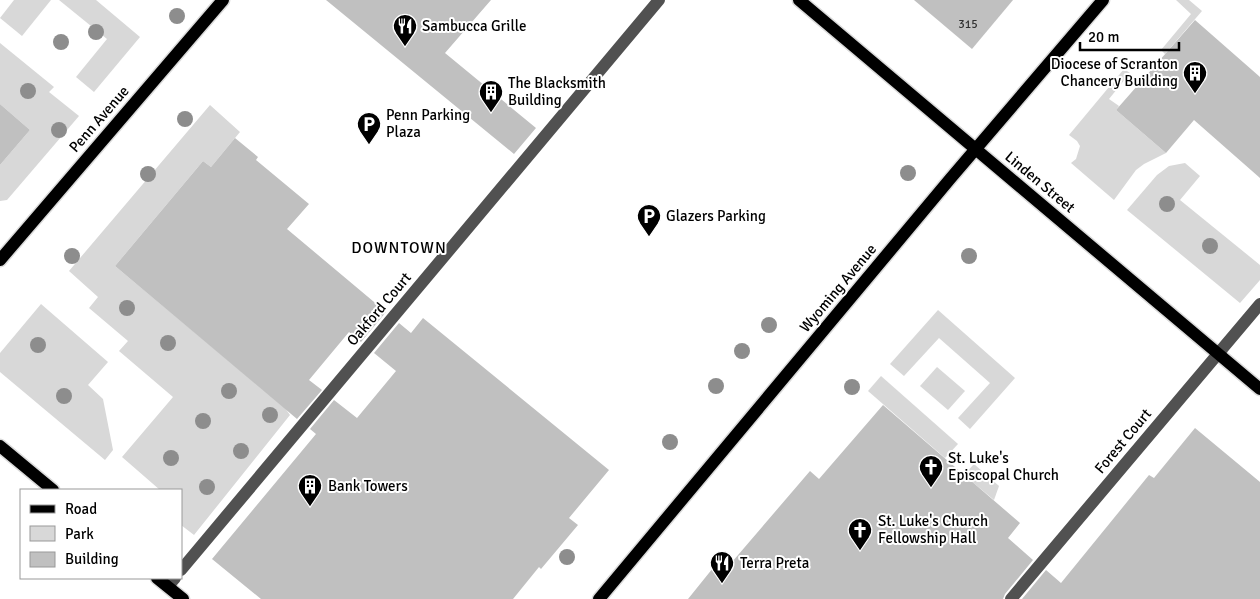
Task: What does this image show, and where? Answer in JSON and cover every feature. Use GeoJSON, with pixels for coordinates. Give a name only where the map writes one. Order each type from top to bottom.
{"type":"FeatureCollection","features":[{"type":"Feature","properties":{"kind":"main road","name":"Penn Avenue"},"geometry":{"type":"LineString","coordinates":[[0,260],[223,0]]}},
{"type":"Feature","properties":{"kind":"main road","name":"Linden Street"},"geometry":{"type":"LineString","coordinates":[[799,0],[1260,389]]}},
{"type":"Feature","properties":{"kind":"main road","name":"Wyoming Avenue"},"geometry":{"type":"LineString","coordinates":[[599,599],[1103,0]]}},
{"type":"Feature","properties":{"kind":"main road"},"geometry":{"type":"LineString","coordinates":[[0,446],[52,489]]}},
{"type":"Feature","properties":{"kind":"main road"},"geometry":{"type":"LineString","coordinates":[[171,582],[183,599]]}},
{"type":"Feature","properties":{"kind":"lane","name":"Oakford Court"},"geometry":{"type":"LineString","coordinates":[[182,569],[659,0]]}},
{"type":"Feature","properties":{"kind":"lane","name":"Forest Court"},"geometry":{"type":"LineString","coordinates":[[1011,599],[1260,304]]}},
{"type":"Feature","properties":{"kind":"green space"},"geometry":{"type":"Polygon","coordinates":[[[14,0],[51,0],[22,36],[0,18],[14,0]]]}},
{"type":"Feature","properties":{"kind":"green space"},"geometry":{"type":"Polygon","coordinates":[[[59,0],[96,0],[140,37],[94,92],[76,77],[107,39],[59,0]]]}},
{"type":"Feature","properties":{"kind":"green space"},"geometry":{"type":"Polygon","coordinates":[[[1176,0],[1189,0],[1202,11],[1165,54],[1161,50],[1191,14],[1176,0]]]}},
{"type":"Feature","properties":{"kind":"green space"},"geometry":{"type":"Polygon","coordinates":[[[0,43],[54,87],[49,92],[79,116],[7,200],[0,201],[0,165],[30,130],[0,104],[0,43]]]}},
{"type":"Feature","properties":{"kind":"green space"},"geometry":{"type":"Polygon","coordinates":[[[1124,69],[1130,73],[1109,99],[1119,106],[1116,110],[1166,153],[1136,170],[1114,200],[1071,163],[1076,159],[1080,146],[1069,135],[1124,69]]]}},
{"type":"Feature","properties":{"kind":"green space"},"geometry":{"type":"Polygon","coordinates":[[[210,105],[240,132],[211,167],[203,161],[115,266],[285,408],[290,415],[194,535],[182,526],[182,489],[159,489],[122,457],[173,397],[119,351],[128,341],[89,308],[98,297],[69,271],[210,105]]]}},
{"type":"Feature","properties":{"kind":"green space"},"geometry":{"type":"Polygon","coordinates":[[[1185,163],[1200,176],[1180,200],[1260,265],[1260,280],[1240,303],[1127,210],[1157,175],[1169,166],[1185,163]]]}},
{"type":"Feature","properties":{"kind":"green space"},"geometry":{"type":"Polygon","coordinates":[[[41,304],[108,362],[88,385],[103,399],[113,450],[105,460],[0,372],[0,353],[41,304]]]}},
{"type":"Feature","properties":{"kind":"green space"},"geometry":{"type":"Polygon","coordinates":[[[938,310],[1015,378],[970,429],[958,418],[990,383],[939,338],[904,376],[890,364],[938,310]]]}},
{"type":"Feature","properties":{"kind":"green space"},"geometry":{"type":"Polygon","coordinates":[[[937,367],[965,391],[948,410],[920,386],[937,367]]]}},
{"type":"Feature","properties":{"kind":"green space"},"geometry":{"type":"Polygon","coordinates":[[[881,376],[958,444],[945,458],[868,391],[881,376]]]}},
{"type":"Feature","properties":{"kind":"green space"},"geometry":{"type":"Polygon","coordinates":[[[974,464],[999,486],[994,500],[964,475],[974,464]]]}},
{"type":"Feature","properties":{"kind":"building"},"geometry":{"type":"Polygon","coordinates":[[[326,0],[491,0],[445,53],[536,128],[514,154],[326,0]]]}},
{"type":"Feature","properties":{"kind":"building"},"geometry":{"type":"Polygon","coordinates":[[[914,0],[1013,0],[972,49],[914,0]]]}},
{"type":"Feature","properties":{"kind":"building","name":"Diocese of Scranton Chancery Building"},"geometry":{"type":"Polygon","coordinates":[[[1195,20],[1260,77],[1260,178],[1194,120],[1166,153],[1116,110],[1195,20]]]}},
{"type":"Feature","properties":{"kind":"building"},"geometry":{"type":"Polygon","coordinates":[[[0,104],[30,130],[0,165],[0,104]]]}},
{"type":"Feature","properties":{"kind":"building"},"geometry":{"type":"Polygon","coordinates":[[[235,138],[258,157],[256,160],[309,204],[287,229],[386,312],[361,342],[349,332],[309,380],[322,390],[297,419],[115,266],[203,161],[211,167],[235,138]]]}},
{"type":"Feature","properties":{"kind":"building"},"geometry":{"type":"Polygon","coordinates":[[[423,318],[609,470],[569,518],[578,525],[541,569],[539,567],[513,599],[261,599],[212,559],[316,434],[310,429],[334,400],[357,418],[396,371],[374,353],[399,323],[411,333],[423,318]]]}},
{"type":"Feature","properties":{"kind":"building"},"geometry":{"type":"Polygon","coordinates":[[[883,405],[1020,523],[1008,538],[1033,560],[1003,599],[688,599],[717,563],[726,569],[810,471],[819,479],[883,405]]]}},
{"type":"Feature","properties":{"kind":"building"},"geometry":{"type":"Polygon","coordinates":[[[1195,428],[1260,482],[1260,599],[1022,599],[1046,570],[1061,583],[1149,475],[1154,478],[1195,428]]]}},
{"type":"Feature","properties":{"kind":"place","name":"Sambucca Grille"},"geometry":{"type":"Point","coordinates":[405,47]}},
{"type":"Feature","properties":{"kind":"place","name":"Diocese of Scranton Chancery Building"},"geometry":{"type":"Point","coordinates":[1195,94]}},
{"type":"Feature","properties":{"kind":"place","name":"The Blacksmith Building"},"geometry":{"type":"Point","coordinates":[491,113]}},
{"type":"Feature","properties":{"kind":"place","name":"Penn Parking Plaza"},"geometry":{"type":"Point","coordinates":[369,145]}},
{"type":"Feature","properties":{"kind":"place","name":"Glazers Parking"},"geometry":{"type":"Point","coordinates":[649,237]}},
{"type":"Feature","properties":{"kind":"place","name":"St. Luke's Episcopal Church"},"geometry":{"type":"Point","coordinates":[931,488]}},
{"type":"Feature","properties":{"kind":"place","name":"Bank Towers"},"geometry":{"type":"Point","coordinates":[310,507]}},
{"type":"Feature","properties":{"kind":"place","name":"St. Luke's Church Fellowship Hall"},"geometry":{"type":"Point","coordinates":[860,551]}},
{"type":"Feature","properties":{"kind":"place","name":"Terra Preta"},"geometry":{"type":"Point","coordinates":[722,584]}},
{"type":"Feature","properties":{"kind":"district","name":"DOWNTOWN"},"geometry":{"type":"Point","coordinates":[399,247]}}]}
